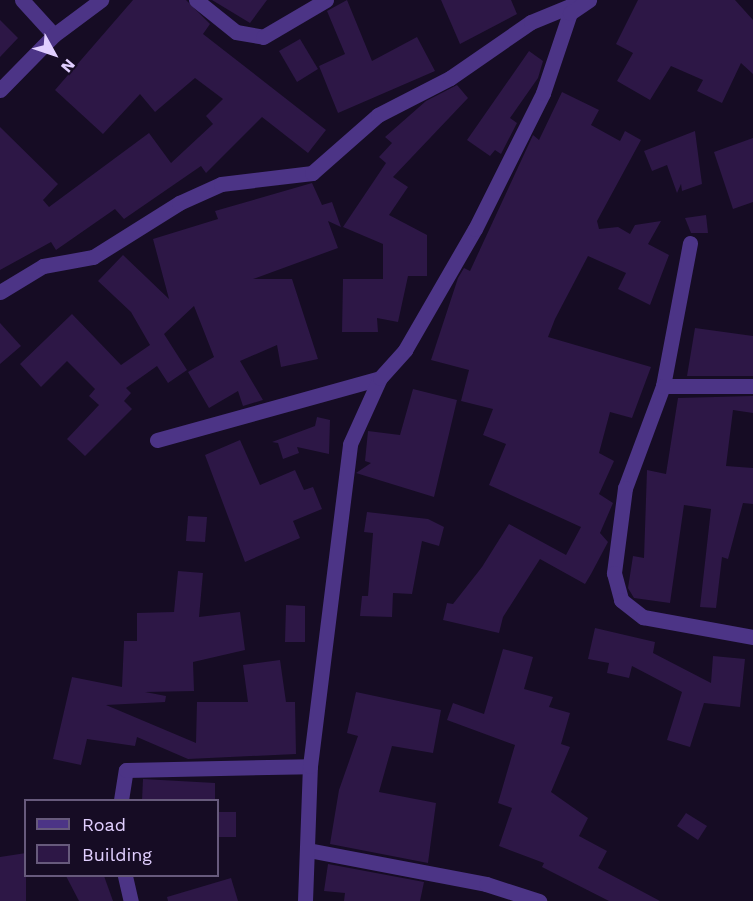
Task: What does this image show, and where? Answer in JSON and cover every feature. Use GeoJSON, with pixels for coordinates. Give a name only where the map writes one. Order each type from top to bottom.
{"type":"FeatureCollection","features":[{"type":"Feature","properties":{"kind":"street"},"geometry":{"type":"LineString","coordinates":[[22,0],[54,35]]}},
{"type":"Feature","properties":{"kind":"street"},"geometry":{"type":"LineString","coordinates":[[0,90],[54,35],[101,0]]}},
{"type":"Feature","properties":{"kind":"street"},"geometry":{"type":"LineString","coordinates":[[196,0],[236,32],[263,36],[326,0]]}},
{"type":"Feature","properties":{"kind":"street"},"geometry":{"type":"LineString","coordinates":[[0,292],[43,266],[93,257],[178,203],[221,184],[312,173],[333,149],[378,115],[450,78],[531,22],[587,0]]}},
{"type":"Feature","properties":{"kind":"street"},"geometry":{"type":"LineString","coordinates":[[305,901],[310,766],[350,444],[380,378],[405,350],[475,229],[543,93],[570,13],[587,0]]}},
{"type":"Feature","properties":{"kind":"street"},"geometry":{"type":"LineString","coordinates":[[690,243],[663,386],[625,488],[614,573],[621,600],[643,617],[753,637]]}},
{"type":"Feature","properties":{"kind":"street"},"geometry":{"type":"LineString","coordinates":[[157,440],[380,378]]}},
{"type":"Feature","properties":{"kind":"street"},"geometry":{"type":"LineString","coordinates":[[663,386],[753,386]]}},
{"type":"Feature","properties":{"kind":"street"},"geometry":{"type":"LineString","coordinates":[[121,799],[126,770],[310,766]]}},
{"type":"Feature","properties":{"kind":"street"},"geometry":{"type":"LineString","coordinates":[[308,850],[486,884],[539,901]]}},
{"type":"Feature","properties":{"kind":"street"},"geometry":{"type":"LineString","coordinates":[[125,877],[131,901]]}},
{"type":"Feature","properties":{"kind":"building"},"geometry":{"type":"Polygon","coordinates":[[[133,0],[186,0],[210,24],[203,34],[326,130],[308,153],[262,117],[206,173],[201,166],[124,219],[115,209],[56,250],[51,242],[0,270],[0,127],[58,184],[43,200],[49,207],[149,133],[171,163],[213,124],[206,116],[223,99],[195,78],[155,112],[140,94],[103,134],[55,90],[133,0]]]}},
{"type":"Feature","properties":{"kind":"building"},"geometry":{"type":"Polygon","coordinates":[[[212,0],[267,0],[250,23],[212,0]]]}},
{"type":"Feature","properties":{"kind":"building"},"geometry":{"type":"Polygon","coordinates":[[[347,0],[372,61],[417,37],[435,71],[338,113],[319,66],[345,54],[327,11],[347,0]]]}},
{"type":"Feature","properties":{"kind":"building"},"geometry":{"type":"Polygon","coordinates":[[[441,0],[511,0],[517,14],[460,44],[441,0]]]}},
{"type":"Feature","properties":{"kind":"building"},"geometry":{"type":"Polygon","coordinates":[[[638,0],[735,0],[753,20],[753,74],[741,63],[722,103],[697,91],[703,80],[671,66],[650,100],[617,81],[633,53],[616,44],[638,0]]]}},
{"type":"Feature","properties":{"kind":"building"},"geometry":{"type":"Polygon","coordinates":[[[0,20],[18,38],[0,57],[0,20]]]}},
{"type":"Feature","properties":{"kind":"building"},"geometry":{"type":"Polygon","coordinates":[[[300,39],[318,69],[297,82],[279,51],[300,39]]]}},
{"type":"Feature","properties":{"kind":"building"},"geometry":{"type":"Polygon","coordinates":[[[529,51],[543,61],[538,78],[510,118],[517,123],[501,154],[495,150],[490,156],[467,140],[529,51]]]}},
{"type":"Feature","properties":{"kind":"building"},"geometry":{"type":"Polygon","coordinates":[[[457,85],[468,98],[393,177],[408,187],[389,215],[427,235],[427,276],[408,276],[398,322],[377,318],[378,332],[342,332],[343,279],[383,279],[383,244],[343,227],[386,163],[379,157],[392,143],[385,137],[426,101],[457,85]]]}},
{"type":"Feature","properties":{"kind":"building"},"geometry":{"type":"Polygon","coordinates":[[[562,92],[599,110],[591,125],[620,141],[625,131],[641,140],[597,221],[599,229],[618,227],[630,234],[635,225],[661,221],[648,244],[669,255],[650,305],[618,289],[626,273],[588,256],[555,319],[548,337],[651,367],[632,418],[610,412],[599,453],[614,461],[599,494],[613,503],[600,533],[608,542],[591,574],[585,584],[540,559],[503,617],[499,633],[443,620],[447,603],[453,604],[482,567],[509,524],[566,555],[581,527],[489,485],[506,444],[483,435],[493,409],[461,401],[469,370],[431,360],[458,278],[464,268],[470,271],[533,135],[539,140],[562,92]]]}},
{"type":"Feature","properties":{"kind":"building"},"geometry":{"type":"Polygon","coordinates":[[[695,131],[702,184],[682,191],[681,184],[677,193],[667,165],[652,171],[644,151],[695,131]]]}},
{"type":"Feature","properties":{"kind":"building"},"geometry":{"type":"Polygon","coordinates":[[[753,138],[753,202],[733,209],[714,152],[753,138]]]}},
{"type":"Feature","properties":{"kind":"building"},"geometry":{"type":"Polygon","coordinates":[[[312,183],[322,205],[332,202],[341,227],[328,221],[338,248],[253,279],[292,279],[318,359],[281,367],[277,345],[240,361],[263,400],[243,406],[238,391],[209,408],[188,372],[214,357],[194,306],[164,334],[187,370],[168,383],[157,366],[126,388],[131,393],[124,401],[132,409],[85,456],[67,439],[99,405],[89,396],[95,389],[67,361],[41,387],[20,364],[72,314],[121,365],[150,345],[131,312],[98,281],[123,255],[169,299],[153,239],[218,219],[215,211],[312,183]]]}},
{"type":"Feature","properties":{"kind":"building"},"geometry":{"type":"Polygon","coordinates":[[[706,215],[708,233],[691,233],[685,218],[706,215]]]}},
{"type":"Feature","properties":{"kind":"building"},"geometry":{"type":"Polygon","coordinates":[[[0,323],[21,346],[0,364],[0,323]]]}},
{"type":"Feature","properties":{"kind":"building"},"geometry":{"type":"Polygon","coordinates":[[[695,328],[753,336],[753,376],[687,376],[695,328]]]}},
{"type":"Feature","properties":{"kind":"building"},"geometry":{"type":"Polygon","coordinates":[[[413,389],[457,400],[434,497],[356,473],[371,463],[365,461],[368,431],[400,435],[413,389]]]}},
{"type":"Feature","properties":{"kind":"building"},"geometry":{"type":"Polygon","coordinates":[[[753,396],[753,413],[733,410],[726,466],[753,468],[753,504],[743,503],[728,559],[722,557],[716,608],[700,607],[711,509],[684,505],[670,603],[634,598],[628,588],[633,556],[644,558],[647,470],[666,474],[678,398],[753,396]]]}},
{"type":"Feature","properties":{"kind":"building"},"geometry":{"type":"Polygon","coordinates":[[[317,417],[330,420],[329,454],[297,447],[299,453],[283,459],[278,443],[272,442],[315,426],[317,417]]]}},
{"type":"Feature","properties":{"kind":"building"},"geometry":{"type":"Polygon","coordinates":[[[240,440],[260,485],[295,470],[304,490],[313,487],[322,509],[293,521],[300,538],[245,562],[205,455],[240,440]]]}},
{"type":"Feature","properties":{"kind":"building"},"geometry":{"type":"Polygon","coordinates":[[[367,512],[428,519],[444,527],[439,546],[422,541],[412,594],[393,593],[392,617],[360,616],[362,596],[368,596],[373,533],[364,532],[367,512]]]}},
{"type":"Feature","properties":{"kind":"building"},"geometry":{"type":"Polygon","coordinates":[[[188,516],[207,517],[205,542],[186,541],[188,516]]]}},
{"type":"Feature","properties":{"kind":"building"},"geometry":{"type":"Polygon","coordinates":[[[178,571],[203,573],[199,617],[240,612],[245,650],[193,662],[194,691],[145,692],[166,696],[165,702],[106,705],[196,743],[197,702],[248,702],[243,665],[280,660],[286,702],[295,702],[296,754],[188,759],[137,737],[135,746],[87,739],[81,765],[53,759],[72,677],[122,687],[124,641],[137,641],[137,613],[174,612],[178,571]]]}},
{"type":"Feature","properties":{"kind":"building"},"geometry":{"type":"Polygon","coordinates":[[[286,605],[305,606],[305,642],[285,642],[286,605]]]}},
{"type":"Feature","properties":{"kind":"building"},"geometry":{"type":"Polygon","coordinates":[[[595,628],[655,642],[653,653],[711,683],[713,656],[745,659],[740,707],[704,703],[690,747],[667,740],[682,692],[632,666],[629,678],[607,673],[609,663],[588,659],[595,628]]]}},
{"type":"Feature","properties":{"kind":"building"},"geometry":{"type":"Polygon","coordinates":[[[503,649],[533,657],[524,689],[553,697],[549,707],[570,713],[561,744],[570,747],[551,792],[588,818],[579,836],[607,851],[598,868],[660,901],[609,901],[542,867],[544,863],[499,846],[512,808],[498,803],[515,745],[447,720],[453,703],[484,714],[503,649]]]}},
{"type":"Feature","properties":{"kind":"building"},"geometry":{"type":"Polygon","coordinates":[[[356,692],[441,710],[433,753],[392,746],[379,792],[436,803],[428,863],[330,844],[339,790],[358,736],[347,733],[356,692]]]}},
{"type":"Feature","properties":{"kind":"building"},"geometry":{"type":"Polygon","coordinates":[[[143,779],[215,783],[215,799],[142,799],[143,779]]]}},
{"type":"Feature","properties":{"kind":"building"},"geometry":{"type":"Polygon","coordinates":[[[219,812],[236,812],[236,837],[219,837],[219,812]]]}},
{"type":"Feature","properties":{"kind":"building"},"geometry":{"type":"Polygon","coordinates":[[[686,813],[707,826],[698,840],[677,826],[686,813]]]}},
{"type":"Feature","properties":{"kind":"building"},"geometry":{"type":"Polygon","coordinates":[[[24,853],[26,901],[0,901],[0,857],[24,853]]]}},
{"type":"Feature","properties":{"kind":"building"},"geometry":{"type":"Polygon","coordinates":[[[328,864],[424,882],[420,901],[344,901],[345,893],[324,891],[328,864]]]}},
{"type":"Feature","properties":{"kind":"building"},"geometry":{"type":"Polygon","coordinates":[[[67,877],[104,877],[113,901],[79,901],[67,877]]]}},
{"type":"Feature","properties":{"kind":"building"},"geometry":{"type":"Polygon","coordinates":[[[231,878],[238,901],[168,901],[167,897],[231,878]]]}}]}
